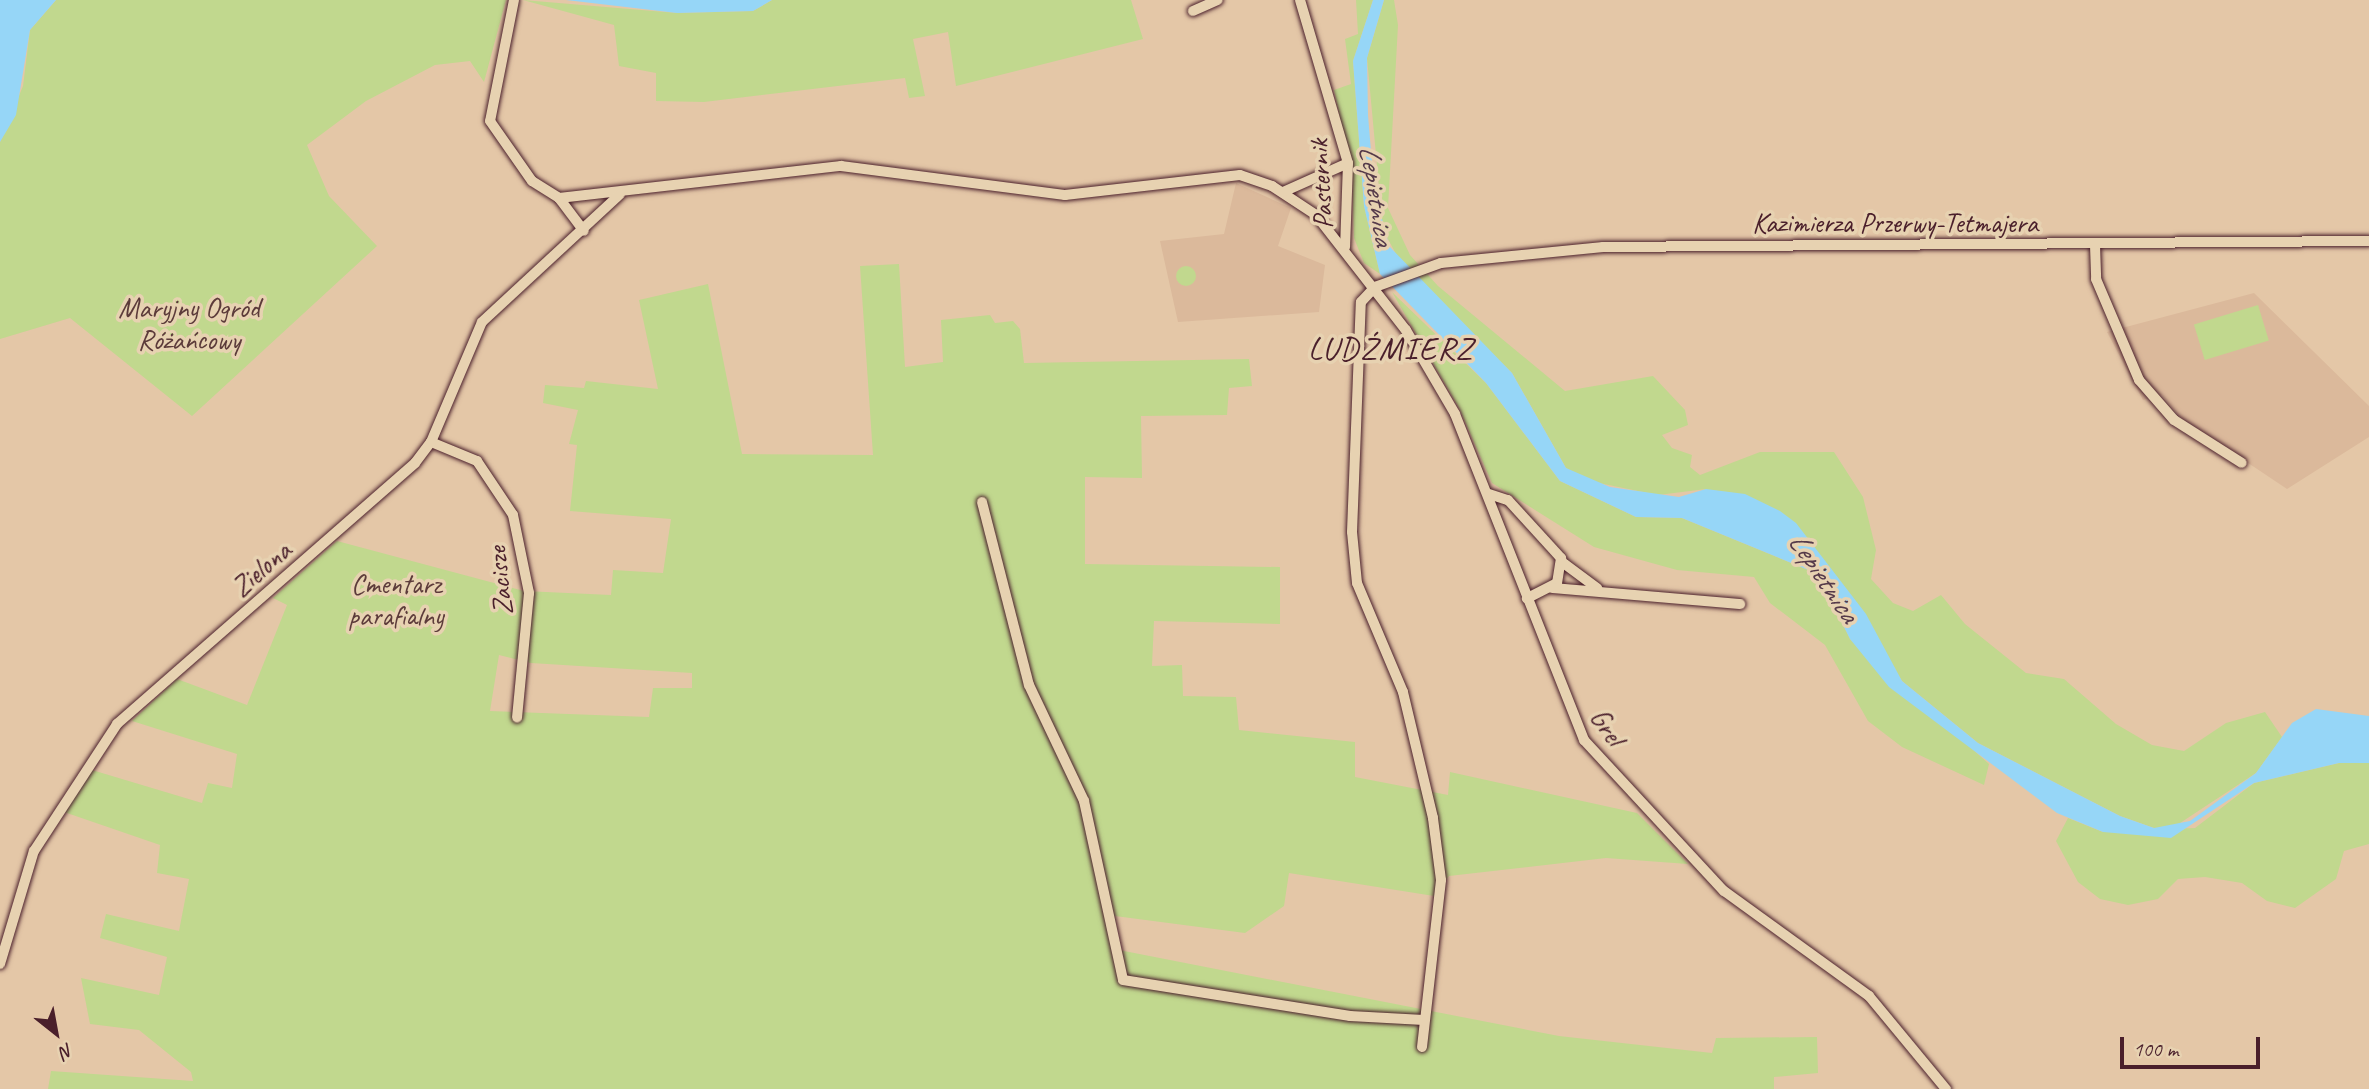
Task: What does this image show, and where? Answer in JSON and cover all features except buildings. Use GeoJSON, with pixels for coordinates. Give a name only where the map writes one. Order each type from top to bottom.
{"type":"FeatureCollection","features":[{"type":"Feature","properties":{"kind":"street"},"geometry":{"type":"LineString","coordinates":[[514,0],[506,29],[490,121],[532,181],[559,198],[584,231]]}},
{"type":"Feature","properties":{"kind":"street"},"geometry":{"type":"LineString","coordinates":[[1194,11],[1219,0]]}},
{"type":"Feature","properties":{"kind":"street","name":"Pasternik"},"geometry":{"type":"LineString","coordinates":[[1300,0],[1348,163],[1346,247]]}},
{"type":"Feature","properties":{"kind":"street"},"geometry":{"type":"LineString","coordinates":[[1283,192],[1348,163]]}},
{"type":"Feature","properties":{"kind":"street"},"geometry":{"type":"LineString","coordinates":[[559,198],[620,194],[834,166],[1065,195],[1235,175],[1283,192],[1346,247],[1378,285],[1360,308],[1361,431],[1352,532],[1357,583],[1403,692],[1433,818],[1441,880],[1422,1047]]}},
{"type":"Feature","properties":{"kind":"street","name":"Zielona"},"geometry":{"type":"LineString","coordinates":[[0,964],[34,851],[117,724],[383,493],[431,442],[482,322],[584,231],[620,194]]}},
{"type":"Feature","properties":{"kind":"street","name":"Kazimierza Przerwy-Tetmajera"},"geometry":{"type":"LineString","coordinates":[[1378,285],[1423,268],[1603,247],[2369,242]]}},
{"type":"Feature","properties":{"kind":"street"},"geometry":{"type":"LineString","coordinates":[[2095,245],[2096,279],[2139,380],[2175,420],[2242,463]]}},
{"type":"Feature","properties":{"kind":"street","name":"Grel"},"geometry":{"type":"LineString","coordinates":[[1378,285],[1436,377],[1489,495],[1570,712],[1605,765],[1724,891],[1869,996],[1946,1089]]}},
{"type":"Feature","properties":{"kind":"street","name":"Zacisze"},"geometry":{"type":"LineString","coordinates":[[431,442],[477,461],[494,478],[517,526],[529,593],[517,717]]}},
{"type":"Feature","properties":{"kind":"street"},"geometry":{"type":"LineString","coordinates":[[1489,495],[1507,500],[1562,562],[1598,589]]}},
{"type":"Feature","properties":{"kind":"street"},"geometry":{"type":"LineString","coordinates":[[982,502],[1029,685],[1084,800],[1122,980],[1350,1016],[1424,1020]]}},
{"type":"Feature","properties":{"kind":"street"},"geometry":{"type":"LineString","coordinates":[[1552,588],[1562,562]]}},
{"type":"Feature","properties":{"kind":"street"},"geometry":{"type":"LineString","coordinates":[[1527,598],[1552,588],[1598,589],[1740,604]]}},
{"type":"Feature","properties":{"kind":"shaded area"},"geometry":{"type":"Polygon","coordinates":[[[1236,183],[1291,208],[1278,246],[1325,265],[1319,312],[1178,322],[1160,241],[1224,234],[1236,183]]]}},
{"type":"Feature","properties":{"kind":"shaded area"},"geometry":{"type":"Polygon","coordinates":[[[2254,293],[2369,406],[2369,437],[2287,489],[2181,418],[2162,395],[2143,400],[2107,332],[2254,293]]]}},
{"type":"Feature","properties":{"kind":"green space","name":"Maryjny Ogród Różańcowy"},"geometry":{"type":"Polygon","coordinates":[[[56,0],[506,0],[484,82],[470,61],[435,65],[366,101],[307,145],[329,196],[377,246],[192,416],[70,318],[0,339],[0,142],[23,86],[30,30],[56,0]]]}},
{"type":"Feature","properties":{"kind":"green space"},"geometry":{"type":"Polygon","coordinates":[[[523,0],[677,13],[753,11],[772,0],[1131,0],[1143,39],[956,86],[948,32],[913,39],[925,96],[909,98],[905,78],[704,102],[656,101],[656,73],[619,66],[614,25],[523,0]]]}},
{"type":"Feature","properties":{"kind":"green space"},"geometry":{"type":"Polygon","coordinates":[[[1356,0],[1373,0],[1353,61],[1364,206],[1380,274],[1364,263],[1354,238],[1352,175],[1334,90],[1351,84],[1345,39],[1358,34],[1356,0]]]}},
{"type":"Feature","properties":{"kind":"green space"},"geometry":{"type":"Polygon","coordinates":[[[1384,0],[1394,0],[1398,25],[1388,208],[1410,255],[1438,286],[1565,391],[1653,376],[1685,410],[1688,425],[1662,435],[1672,448],[1692,455],[1690,467],[1700,475],[1760,452],[1834,452],[1863,497],[1876,550],[1871,579],[1893,603],[1913,611],[1941,595],[1965,624],[2026,673],[2064,679],[2116,724],[2152,745],[2184,751],[2226,723],[2265,712],[2282,737],[2256,773],[2174,827],[2154,828],[2120,816],[1978,743],[1902,681],[1846,590],[1706,489],[1658,495],[1589,481],[1566,468],[1512,373],[1403,267],[1383,230],[1367,58],[1384,0]]]}},
{"type":"Feature","properties":{"kind":"green space","name":"Cmentarz parafialny"},"geometry":{"type":"Polygon","coordinates":[[[899,264],[905,367],[943,362],[941,320],[990,315],[995,323],[1013,321],[1020,329],[1024,363],[1249,359],[1252,386],[1229,388],[1227,415],[1141,416],[1142,478],[1085,477],[1085,564],[1280,567],[1280,624],[1154,621],[1152,666],[1182,665],[1183,696],[1236,697],[1239,730],[1355,742],[1355,777],[1448,795],[1450,772],[1637,813],[1688,864],[1606,858],[1449,876],[1434,896],[1289,873],[1284,906],[1245,933],[1115,916],[1119,950],[1559,1036],[1712,1053],[1716,1038],[1817,1037],[1818,1073],[1774,1077],[1774,1089],[48,1089],[51,1071],[193,1081],[191,1072],[139,1030],[90,1024],[81,978],[159,995],[167,957],[100,938],[106,914],[179,931],[189,879],[157,873],[160,845],[64,812],[92,770],[202,803],[208,783],[232,788],[237,754],[132,721],[177,679],[247,705],[287,605],[273,598],[337,541],[524,591],[611,595],[613,570],[663,573],[671,519],[570,511],[577,445],[569,444],[578,410],[543,403],[545,385],[584,388],[586,381],[658,389],[639,300],[708,284],[742,454],[873,455],[860,266],[899,264]],[[499,655],[490,711],[649,717],[653,688],[692,688],[692,673],[531,663],[499,655]]]}},
{"type":"Feature","properties":{"kind":"green space"},"geometry":{"type":"Polygon","coordinates":[[[1186,266],[1193,269],[1196,276],[1193,283],[1186,286],[1179,283],[1176,276],[1179,269],[1186,266]]]}},
{"type":"Feature","properties":{"kind":"green space"},"geometry":{"type":"Polygon","coordinates":[[[1392,292],[1486,383],[1560,481],[1636,517],[1682,518],[1818,574],[1850,639],[1989,764],[1984,785],[1902,747],[1868,721],[1825,645],[1770,603],[1754,577],[1677,570],[1594,547],[1492,483],[1459,408],[1392,292]]]}},
{"type":"Feature","properties":{"kind":"green space"},"geometry":{"type":"Polygon","coordinates":[[[2258,305],[2269,340],[2205,360],[2194,325],[2258,305]]]}},
{"type":"Feature","properties":{"kind":"green space"},"geometry":{"type":"Polygon","coordinates":[[[2339,763],[2369,763],[2369,844],[2344,851],[2336,879],[2295,908],[2267,901],[2242,883],[2205,877],[2178,879],[2158,899],[2128,905],[2100,899],[2078,882],[2056,841],[2068,818],[2103,832],[2195,828],[2254,783],[2339,763]]]}},
{"type":"Feature","properties":{"kind":"water"},"geometry":{"type":"Polygon","coordinates":[[[0,0],[56,0],[30,30],[16,115],[0,142],[0,0]]]}},
{"type":"Feature","properties":{"kind":"water"},"geometry":{"type":"Polygon","coordinates":[[[566,0],[772,0],[753,11],[677,13],[566,0]]]}},
{"type":"Feature","properties":{"kind":"water","name":"Lepietnica"},"geometry":{"type":"Polygon","coordinates":[[[1373,0],[1384,0],[1367,58],[1368,115],[1374,188],[1389,246],[1512,373],[1566,468],[1610,487],[1679,497],[1706,489],[1745,494],[1780,511],[1796,523],[1866,614],[1902,681],[1978,743],[2120,816],[2154,828],[2190,821],[2256,773],[2292,723],[2316,709],[2369,716],[2369,763],[2339,763],[2254,783],[2171,838],[2103,832],[2057,813],[1889,687],[1850,639],[1818,574],[1682,518],[1636,517],[1560,481],[1486,383],[1380,274],[1364,206],[1353,61],[1373,0]]]}},
{"type":"Feature","properties":{"kind":"district","name":"LUDŹMIERZ"},"geometry":{"type":"Point","coordinates":[1391,349]}}]}
